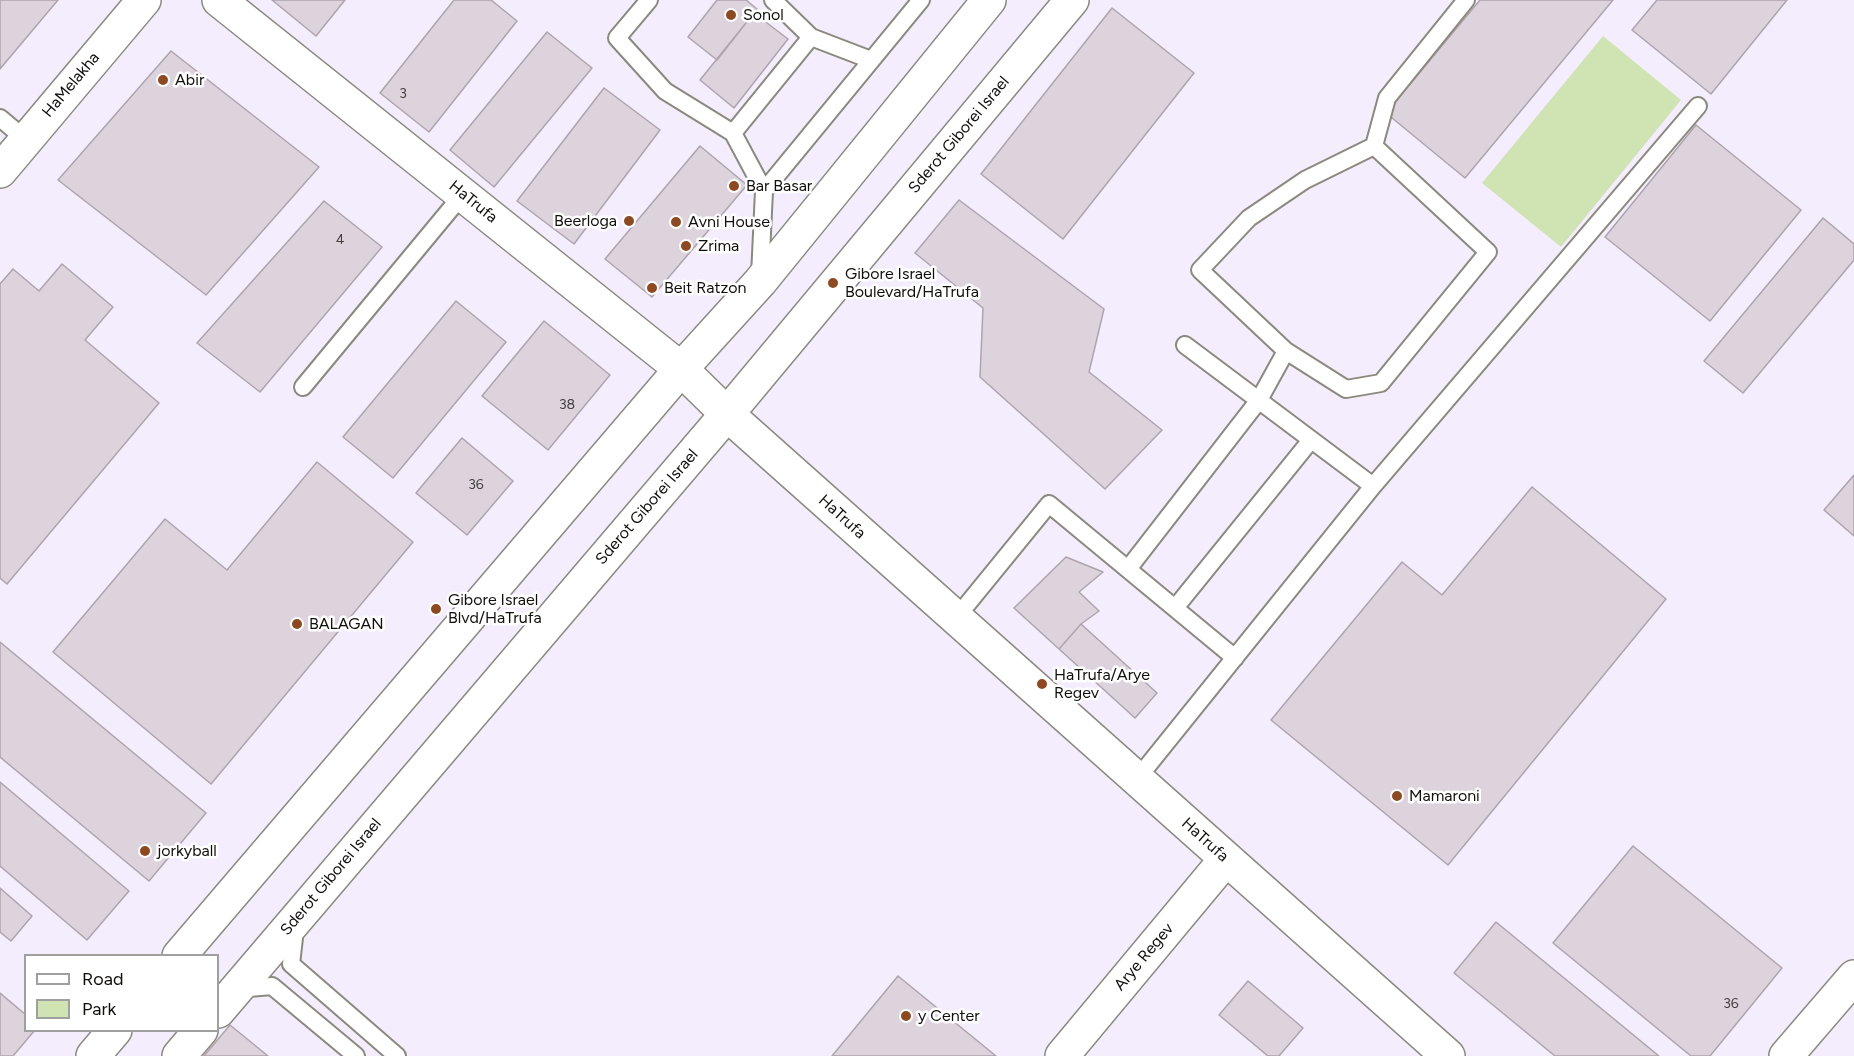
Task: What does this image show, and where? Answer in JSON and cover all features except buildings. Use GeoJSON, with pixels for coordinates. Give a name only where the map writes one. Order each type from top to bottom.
{"type":"FeatureCollection","features":[{"type":"Feature","properties":{"kind":"street","name":"HaMelakha"},"geometry":{"type":"LineString","coordinates":[[0,171],[144,0]]}},
{"type":"Feature","properties":{"kind":"street","name":"HaTrufa"},"geometry":{"type":"LineString","coordinates":[[219,0],[681,369],[727,414],[1448,1056]]}},
{"type":"Feature","properties":{"kind":"street"},"geometry":{"type":"LineString","coordinates":[[181,954],[681,369],[760,282],[989,0]]}},
{"type":"Feature","properties":{"kind":"street","name":"Sderot Giborei Israel"},"geometry":{"type":"LineString","coordinates":[[227,1000],[727,414],[1072,0]]}},
{"type":"Feature","properties":{"kind":"street","name":"Arye Regev"},"geometry":{"type":"LineString","coordinates":[[1062,1056],[1226,859]]}},
{"type":"Feature","properties":{"kind":"street"},"geometry":{"type":"LineString","coordinates":[[1786,1056],[1854,978]]}},
{"type":"Feature","properties":{"kind":"street"},"geometry":{"type":"LineString","coordinates":[[93,1056],[113,1032]]}},
{"type":"Feature","properties":{"kind":"street"},"geometry":{"type":"LineString","coordinates":[[178,1056],[199,1032]]}},
{"type":"Feature","properties":{"kind":"lane"},"geometry":{"type":"LineString","coordinates":[[649,0],[617,38],[665,91],[733,133],[764,191],[760,282]]}},
{"type":"Feature","properties":{"kind":"lane"},"geometry":{"type":"LineString","coordinates":[[773,0],[811,37],[871,60]]}},
{"type":"Feature","properties":{"kind":"lane"},"geometry":{"type":"LineString","coordinates":[[764,191],[921,0]]}},
{"type":"Feature","properties":{"kind":"lane"},"geometry":{"type":"LineString","coordinates":[[1374,146],[1488,252],[1381,383],[1346,389],[1286,351],[1200,270],[1249,218],[1305,180],[1374,146],[1387,98],[1466,0]]}},
{"type":"Feature","properties":{"kind":"lane"},"geometry":{"type":"LineString","coordinates":[[733,133],[811,37]]}},
{"type":"Feature","properties":{"kind":"lane"},"geometry":{"type":"LineString","coordinates":[[1137,779],[1373,486],[1698,106]]}},
{"type":"Feature","properties":{"kind":"lane"},"geometry":{"type":"LineString","coordinates":[[0,118],[26,140]]}},
{"type":"Feature","properties":{"kind":"lane"},"geometry":{"type":"LineString","coordinates":[[303,387],[463,194]]}},
{"type":"Feature","properties":{"kind":"lane"},"geometry":{"type":"LineString","coordinates":[[1185,345],[1373,486]]}},
{"type":"Feature","properties":{"kind":"lane"},"geometry":{"type":"LineString","coordinates":[[1128,569],[1258,400],[1286,351]]}},
{"type":"Feature","properties":{"kind":"lane"},"geometry":{"type":"LineString","coordinates":[[1175,608],[1311,440]]}},
{"type":"Feature","properties":{"kind":"lane"},"geometry":{"type":"LineString","coordinates":[[956,618],[1049,504],[1235,658]]}},
{"type":"Feature","properties":{"kind":"lane"},"geometry":{"type":"LineString","coordinates":[[297,917],[291,964],[397,1056]]}},
{"type":"Feature","properties":{"kind":"lane"},"geometry":{"type":"LineString","coordinates":[[227,1000],[272,986],[356,1056]]}},
{"type":"Feature","properties":{"kind":"shaded area"},"geometry":{"type":"Polygon","coordinates":[[[0,0],[1854,0],[1854,1056],[0,1056],[0,0]]]}},
{"type":"Feature","properties":{"kind":"green space"},"geometry":{"type":"Polygon","coordinates":[[[1603,36],[1681,100],[1561,247],[1482,183],[1603,36]]]}},
{"type":"Feature","properties":{"kind":"place","name":"Sonol"},"geometry":{"type":"Point","coordinates":[731,15]}},
{"type":"Feature","properties":{"kind":"place","name":"Abir"},"geometry":{"type":"Point","coordinates":[163,80]}},
{"type":"Feature","properties":{"kind":"place","name":"Bar Basar"},"geometry":{"type":"Point","coordinates":[734,186]}},
{"type":"Feature","properties":{"kind":"place","name":"Beerloga"},"geometry":{"type":"Point","coordinates":[629,221]}},
{"type":"Feature","properties":{"kind":"place","name":"Avni House"},"geometry":{"type":"Point","coordinates":[676,222]}},
{"type":"Feature","properties":{"kind":"place","name":"Zrima"},"geometry":{"type":"Point","coordinates":[686,246]}},
{"type":"Feature","properties":{"kind":"place","name":"Gibore Israel Boulevard/HaTrufa"},"geometry":{"type":"Point","coordinates":[833,283]}},
{"type":"Feature","properties":{"kind":"place","name":"Beit Ratzon"},"geometry":{"type":"Point","coordinates":[652,288]}},
{"type":"Feature","properties":{"kind":"place","name":"Gibore Israel Blvd/HaTrufa"},"geometry":{"type":"Point","coordinates":[436,609]}},
{"type":"Feature","properties":{"kind":"place","name":"BALAGAN"},"geometry":{"type":"Point","coordinates":[297,624]}},
{"type":"Feature","properties":{"kind":"place","name":"HaTrufa/Arye Regev"},"geometry":{"type":"Point","coordinates":[1042,684]}},
{"type":"Feature","properties":{"kind":"place","name":"Mamaroni"},"geometry":{"type":"Point","coordinates":[1397,796]}},
{"type":"Feature","properties":{"kind":"place","name":"jorkyball"},"geometry":{"type":"Point","coordinates":[145,851]}},
{"type":"Feature","properties":{"kind":"place","name":"y Center"},"geometry":{"type":"Point","coordinates":[906,1016]}}]}
